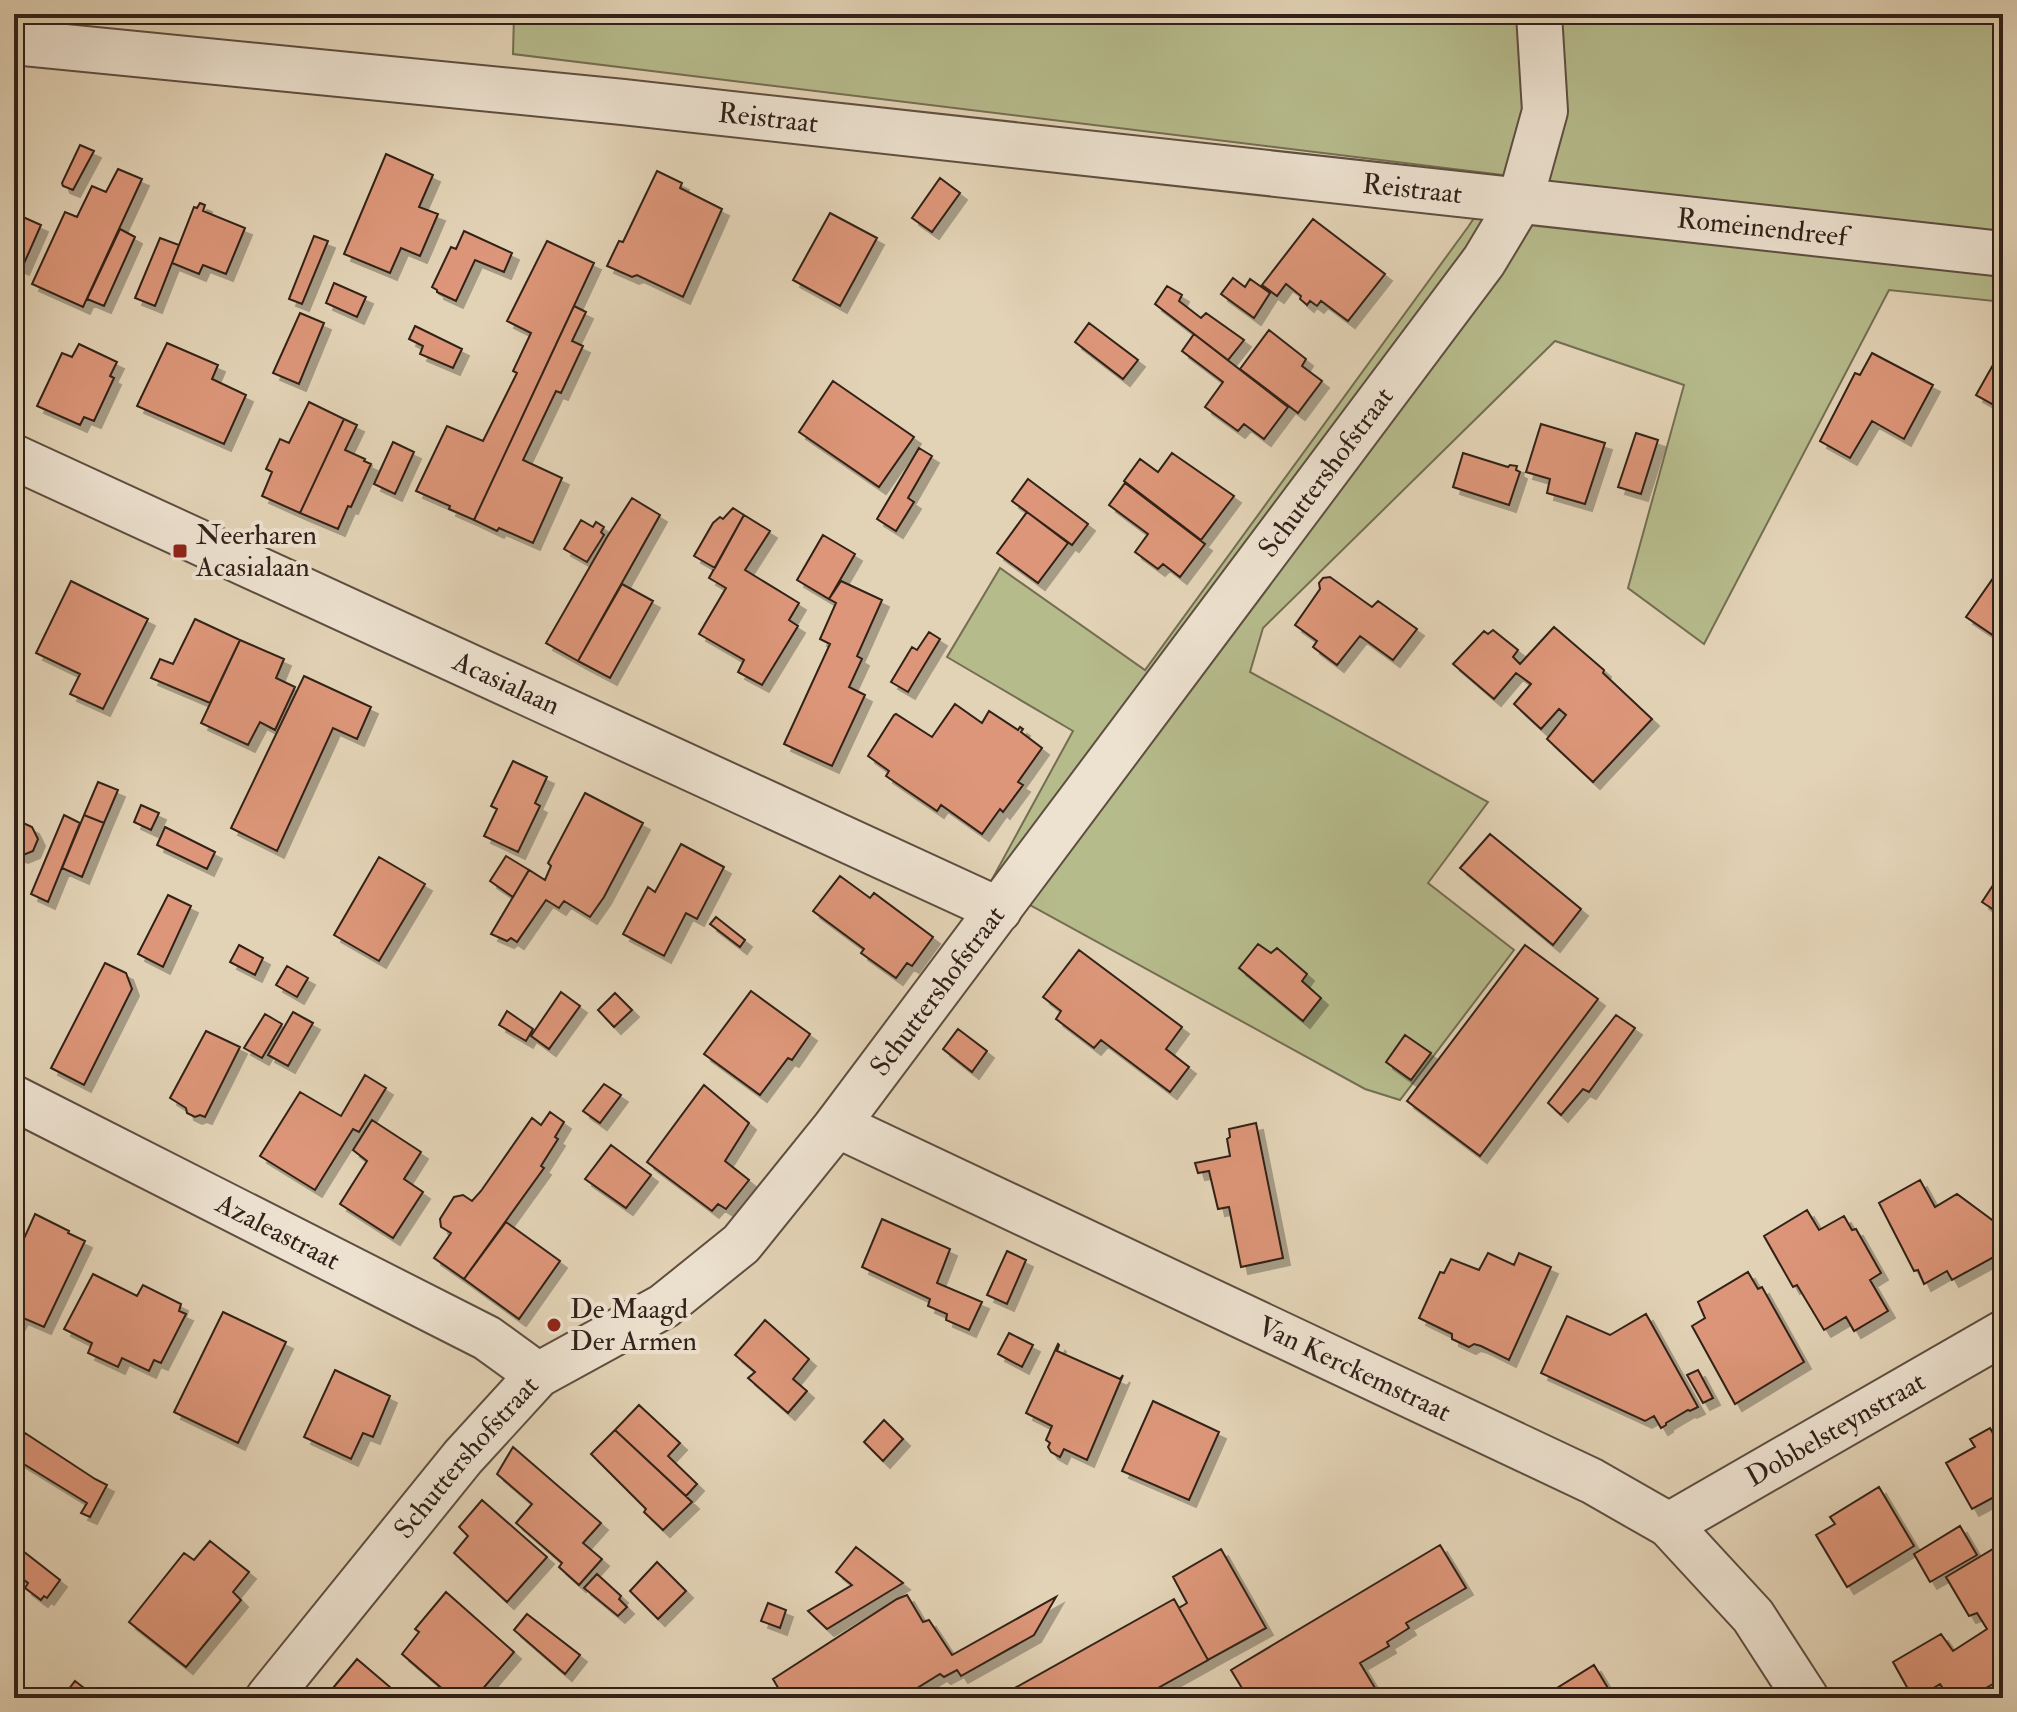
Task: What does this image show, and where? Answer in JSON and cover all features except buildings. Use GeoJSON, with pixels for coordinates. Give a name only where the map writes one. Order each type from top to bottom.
{"type":"FeatureCollection","features":[{"type":"Feature","properties":{"kind":"street","name":"Schuttershofstraat"},"geometry":{"type":"LineString","coordinates":[[268,1698],[463,1457],[538,1375],[664,1306],[741,1244],[837,1125],[1484,261],[1520,201],[1545,111],[1539,14]]}},
{"type":"Feature","properties":{"kind":"street","name":"Reistraat"},"geometry":{"type":"LineString","coordinates":[[14,42],[638,104],[1520,201]]}},
{"type":"Feature","properties":{"kind":"street","name":"Romeinendreef"},"geometry":{"type":"LineString","coordinates":[[1520,201],[2003,254]]}},
{"type":"Feature","properties":{"kind":"street","name":"Acasialaan"},"geometry":{"type":"LineString","coordinates":[[14,457],[999,910]]}},
{"type":"Feature","properties":{"kind":"street","name":"Azaleastraat"},"geometry":{"type":"LineString","coordinates":[[14,1098],[487,1338],[538,1375]]}},
{"type":"Feature","properties":{"kind":"street","name":"Van Kerckemstraat"},"geometry":{"type":"LineString","coordinates":[[837,1125],[1592,1481],[1669,1525],[1753,1616],[1806,1698]]}},
{"type":"Feature","properties":{"kind":"street","name":"Dobbelsteynstraat"},"geometry":{"type":"LineString","coordinates":[[1669,1525],[2003,1333]]}},
{"type":"Feature","properties":{"kind":"green space"},"geometry":{"type":"Polygon","coordinates":[[[514,14],[2003,14],[2003,302],[1889,290],[1704,644],[1628,588],[1684,385],[1555,341],[1263,628],[1250,672],[1488,802],[1428,883],[1514,950],[1400,1100],[1365,1089],[990,883],[1073,731],[947,657],[1000,568],[1145,670],[1503,175],[513,54],[514,14]]]}},
{"type":"Feature","properties":{"kind":"place","name":"Neerharen Acasialaan"},"geometry":{"type":"Point","coordinates":[180,551]}},
{"type":"Feature","properties":{"kind":"place","name":"De Maagd Der Armen"},"geometry":{"type":"Point","coordinates":[554,1325]}}]}
